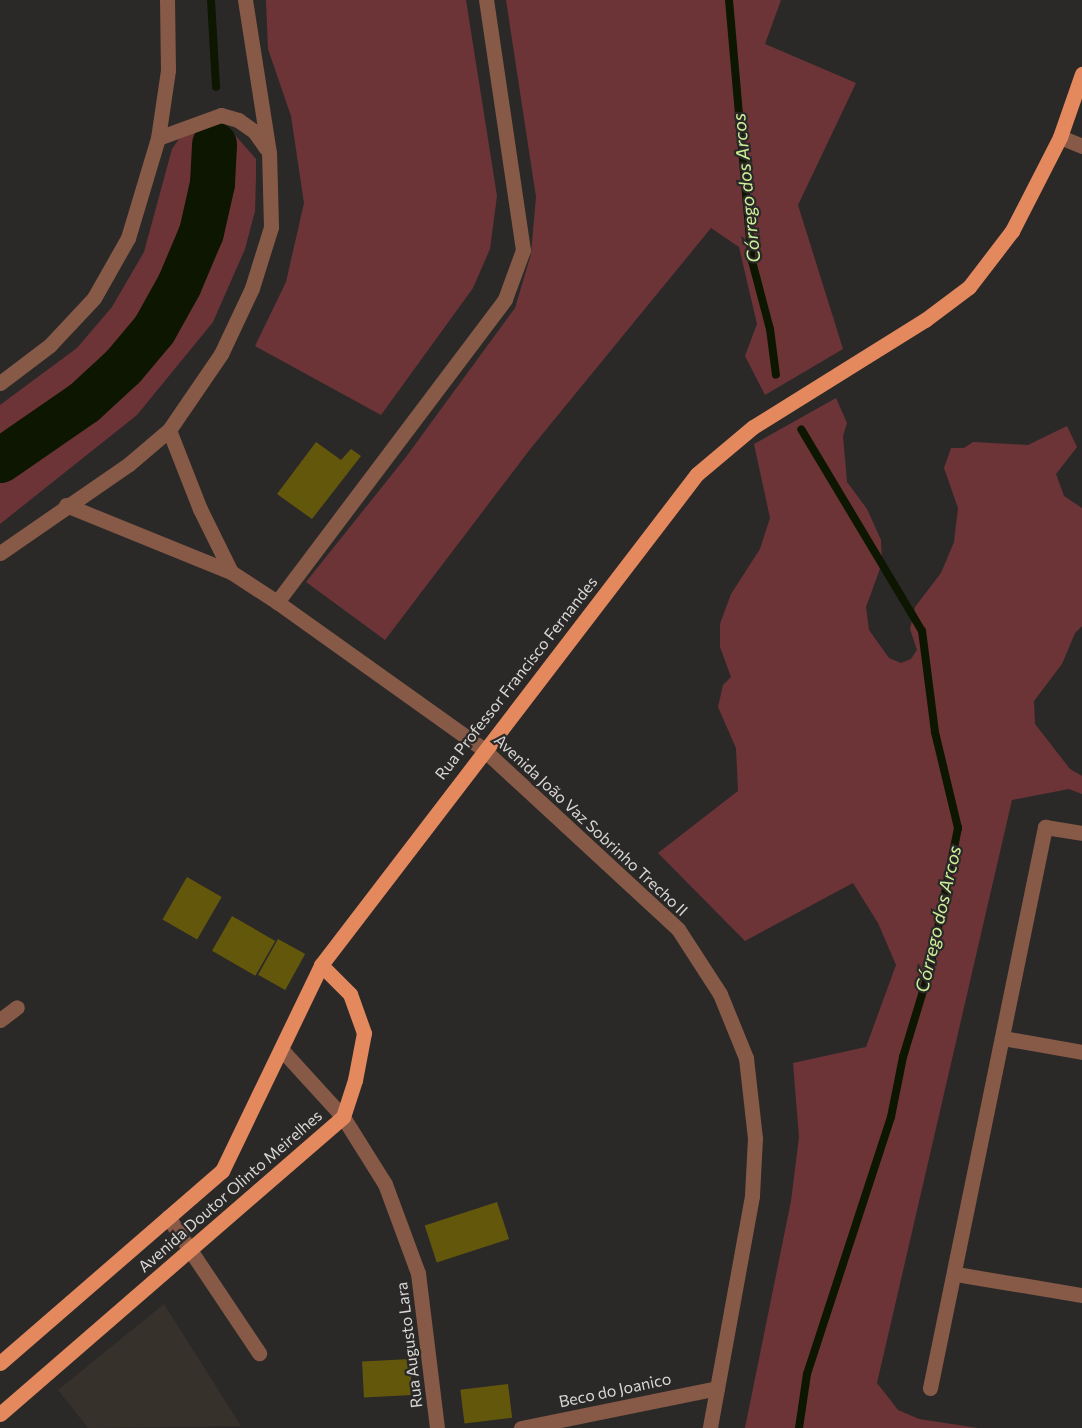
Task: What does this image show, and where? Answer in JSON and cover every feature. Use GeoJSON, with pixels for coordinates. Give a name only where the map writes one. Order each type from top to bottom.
{"type":"FeatureCollection","features":[{"type":"Feature","properties":{"kind":"main road"},"geometry":{"type":"LineString","coordinates":[[1060,137],[1082,74]]}},
{"type":"Feature","properties":{"kind":"main road","name":"Rua Professor Francisco Fernandes"},"geometry":{"type":"LineString","coordinates":[[321,965],[483,749],[697,474],[722,449],[753,427],[837,375],[969,287],[1012,231],[1060,137]]}},
{"type":"Feature","properties":{"kind":"main road","name":"Avenida Doutor Olinto Meirelhes"},"geometry":{"type":"LineString","coordinates":[[0,1363],[222,1171],[321,965],[350,994],[364,1033],[355,1080],[343,1117],[0,1412]]}},
{"type":"Feature","properties":{"kind":"street"},"geometry":{"type":"LineString","coordinates":[[0,382],[50,345],[94,298],[128,238],[158,138],[168,70],[167,0]]}},
{"type":"Feature","properties":{"kind":"street"},"geometry":{"type":"LineString","coordinates":[[0,553],[66,505],[129,464],[169,430],[221,354],[252,288],[271,227],[269,153],[245,0]]}},
{"type":"Feature","properties":{"kind":"street"},"geometry":{"type":"LineString","coordinates":[[277,602],[505,299],[523,250],[486,0]]}},
{"type":"Feature","properties":{"kind":"street"},"geometry":{"type":"LineString","coordinates":[[158,138],[221,116],[238,120],[254,131],[269,153]]}},
{"type":"Feature","properties":{"kind":"street"},"geometry":{"type":"LineString","coordinates":[[1060,137],[1082,146]]}},
{"type":"Feature","properties":{"kind":"street"},"geometry":{"type":"LineString","coordinates":[[169,430],[200,509],[231,572]]}},
{"type":"Feature","properties":{"kind":"street","name":"Avenida João Vaz Sobrinho Trecho II"},"geometry":{"type":"LineString","coordinates":[[66,505],[231,572],[277,602],[483,749],[678,928],[720,994],[746,1058],[755,1138],[752,1196],[710,1428]]}},
{"type":"Feature","properties":{"kind":"street"},"geometry":{"type":"LineString","coordinates":[[930,1388],[957,1274],[1044,827],[1082,833]]}},
{"type":"Feature","properties":{"kind":"street"},"geometry":{"type":"LineString","coordinates":[[0,1020],[17,1008]]}},
{"type":"Feature","properties":{"kind":"street"},"geometry":{"type":"LineString","coordinates":[[1003,1038],[1082,1052]]}},
{"type":"Feature","properties":{"kind":"street","name":"Rua Augusto Lara"},"geometry":{"type":"LineString","coordinates":[[280,1049],[343,1117],[385,1185],[418,1273],[436,1428]]}},
{"type":"Feature","properties":{"kind":"street"},"geometry":{"type":"LineString","coordinates":[[168,1217],[191,1248],[259,1353]]}},
{"type":"Feature","properties":{"kind":"street"},"geometry":{"type":"LineString","coordinates":[[957,1274],[1082,1295]]}},
{"type":"Feature","properties":{"kind":"street","name":"Beco do Joanico"},"geometry":{"type":"LineString","coordinates":[[521,1428],[717,1388]]}},
{"type":"Feature","properties":{"kind":"shaded area"},"geometry":{"type":"Polygon","coordinates":[[[266,0],[466,0],[497,196],[490,249],[473,288],[381,415],[255,346],[286,282],[304,203],[291,116],[268,49],[266,0]]]}},
{"type":"Feature","properties":{"kind":"shaded area"},"geometry":{"type":"Polygon","coordinates":[[[506,0],[781,0],[765,44],[856,83],[798,205],[843,349],[765,395],[745,356],[757,324],[739,247],[711,228],[531,448],[385,640],[306,582],[406,457],[515,308],[531,254],[536,197],[506,0]]]}},
{"type":"Feature","properties":{"kind":"shaded area"},"geometry":{"type":"Polygon","coordinates":[[[205,131],[234,134],[256,159],[255,211],[245,249],[213,322],[137,415],[0,524],[0,405],[77,348],[112,307],[144,252],[172,149],[181,136],[205,131]]]}},
{"type":"Feature","properties":{"kind":"shaded area"},"geometry":{"type":"Polygon","coordinates":[[[836,398],[847,423],[843,436],[847,482],[867,509],[881,540],[882,563],[866,607],[869,630],[889,658],[901,663],[911,659],[917,650],[910,629],[915,607],[941,573],[954,542],[958,508],[944,468],[951,448],[964,448],[973,442],[1028,445],[1067,426],[1077,447],[1056,474],[1064,496],[1082,508],[1082,626],[1075,633],[1062,664],[1034,701],[1035,724],[1070,769],[1082,776],[1082,794],[1069,789],[1012,800],[877,1383],[898,1410],[919,1419],[978,1428],[745,1428],[791,1201],[799,1137],[793,1063],[866,1047],[896,965],[878,923],[853,883],[745,941],[658,853],[738,791],[736,748],[718,707],[723,685],[731,677],[720,647],[720,624],[731,594],[760,549],[770,518],[754,444],[836,398]]]}},
{"type":"Feature","properties":{"kind":"shaded area"},"geometry":{"type":"Polygon","coordinates":[[[164,1304],[241,1426],[88,1428],[58,1390],[164,1304]]]}},
{"type":"Feature","properties":{"kind":"building"},"geometry":{"type":"Polygon","coordinates":[[[316,442],[341,460],[351,449],[361,456],[312,519],[277,494],[316,442]]]}},
{"type":"Feature","properties":{"kind":"building"},"geometry":{"type":"Polygon","coordinates":[[[187,877],[222,897],[197,939],[162,919],[187,877]]]}},
{"type":"Feature","properties":{"kind":"building"},"geometry":{"type":"Polygon","coordinates":[[[232,916],[275,941],[255,976],[212,951],[232,916]]]}},
{"type":"Feature","properties":{"kind":"building"},"geometry":{"type":"Polygon","coordinates":[[[278,939],[305,954],[285,990],[258,975],[278,939]]]}},
{"type":"Feature","properties":{"kind":"building"},"geometry":{"type":"Polygon","coordinates":[[[497,1202],[509,1239],[437,1263],[425,1225],[497,1202]]]}},
{"type":"Feature","properties":{"kind":"building"},"geometry":{"type":"Polygon","coordinates":[[[410,1359],[412,1395],[364,1397],[362,1362],[410,1359]]]}},
{"type":"Feature","properties":{"kind":"building"},"geometry":{"type":"Polygon","coordinates":[[[508,1384],[512,1418],[465,1424],[460,1390],[508,1384]]]}},
{"type":"Feature","properties":{"kind":"waterway"},"geometry":{"type":"LineString","coordinates":[[211,0],[216,87]]}},
{"type":"Feature","properties":{"kind":"waterway","name":"Córrego dos Arcos"},"geometry":{"type":"LineString","coordinates":[[729,0],[752,261],[770,329],[776,375]]}},
{"type":"Feature","properties":{"kind":"waterway"},"geometry":{"type":"LineString","coordinates":[[0,460],[84,402],[123,366],[154,329],[179,284],[201,232],[212,183],[214,144]]}},
{"type":"Feature","properties":{"kind":"waterway","name":"Córrego dos Arcos"},"geometry":{"type":"LineString","coordinates":[[799,1428],[807,1374],[891,1117],[903,1057],[930,968],[958,828],[935,732],[922,631],[801,429]]}}]}
